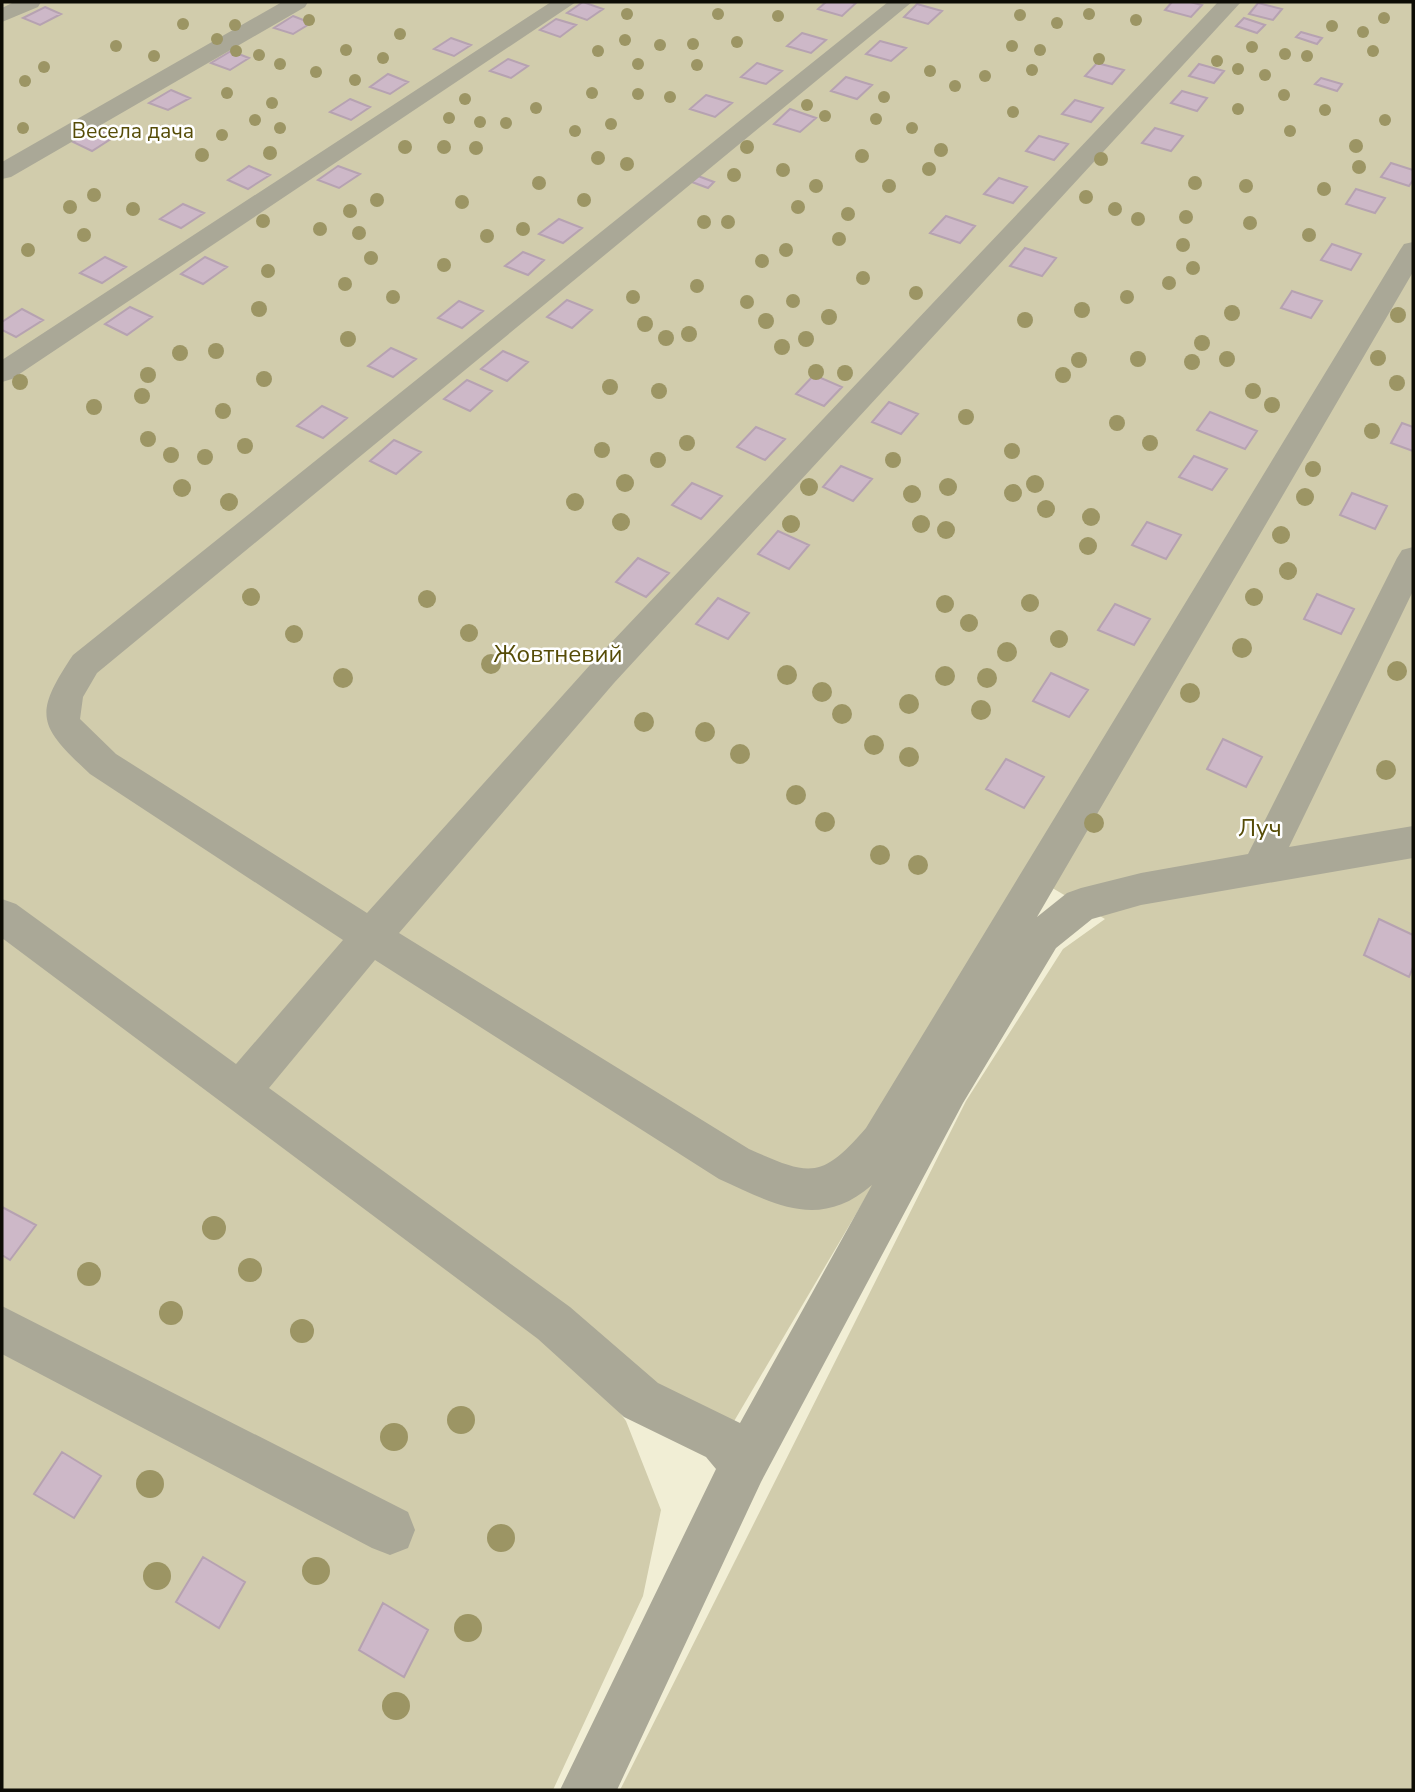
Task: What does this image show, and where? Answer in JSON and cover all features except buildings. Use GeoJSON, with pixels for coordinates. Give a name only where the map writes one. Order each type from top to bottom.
{"type":"FeatureCollection","features":[{"type":"Feature","properties":{"kind":"street"},"geometry":{"type":"LineString","coordinates":[[2,16],[30,2]]}},
{"type":"Feature","properties":{"kind":"street"},"geometry":{"type":"LineString","coordinates":[[2,172],[297,2]]}},
{"type":"Feature","properties":{"kind":"street"},"geometry":{"type":"LineString","coordinates":[[3,371],[565,2]]}},
{"type":"Feature","properties":{"kind":"street"},"geometry":{"type":"LineString","coordinates":[[901,2],[85,664],[66,691],[61,709],[65,728],[103,764],[370,936],[734,1164],[788,1188],[813,1193],[840,1184],[863,1166],[881,1143],[1413,250]]}},
{"type":"Feature","properties":{"kind":"street"},"geometry":{"type":"LineString","coordinates":[[240,1092],[370,936],[602,674],[1230,2]]}},
{"type":"Feature","properties":{"kind":"street"},"geometry":{"type":"LineString","coordinates":[[1260,868],[1413,558]]}},
{"type":"Feature","properties":{"kind":"street"},"geometry":{"type":"LineString","coordinates":[[588,1790],[744,1465],[948,1089],[1042,936],[1081,905],[1141,889],[1413,842]]}},
{"type":"Feature","properties":{"kind":"street"},"geometry":{"type":"LineString","coordinates":[[2,916],[554,1323],[641,1401],[723,1440],[744,1465]]}},
{"type":"Feature","properties":{"kind":"street"},"geometry":{"type":"LineString","coordinates":[[2,1329],[390,1530]]}},
{"type":"Feature","properties":{"kind":"green space"},"geometry":{"type":"Polygon","coordinates":[[[2,2],[1413,2],[1413,1790],[620,1790],[966,1101],[1063,949],[1105,919],[1049,886],[723,1440],[557,1326],[626,1421],[661,1510],[643,1596],[553,1790],[2,1790],[2,2]]]}},
{"type":"Feature","properties":{"kind":"park label","name":"Весела дача"},"geometry":{"type":"Point","coordinates":[133,131]}},
{"type":"Feature","properties":{"kind":"park label","name":"Жовтневий"},"geometry":{"type":"Point","coordinates":[558,654]}},
{"type":"Feature","properties":{"kind":"park label","name":"Луч"},"geometry":{"type":"Point","coordinates":[1260,828]}}]}
